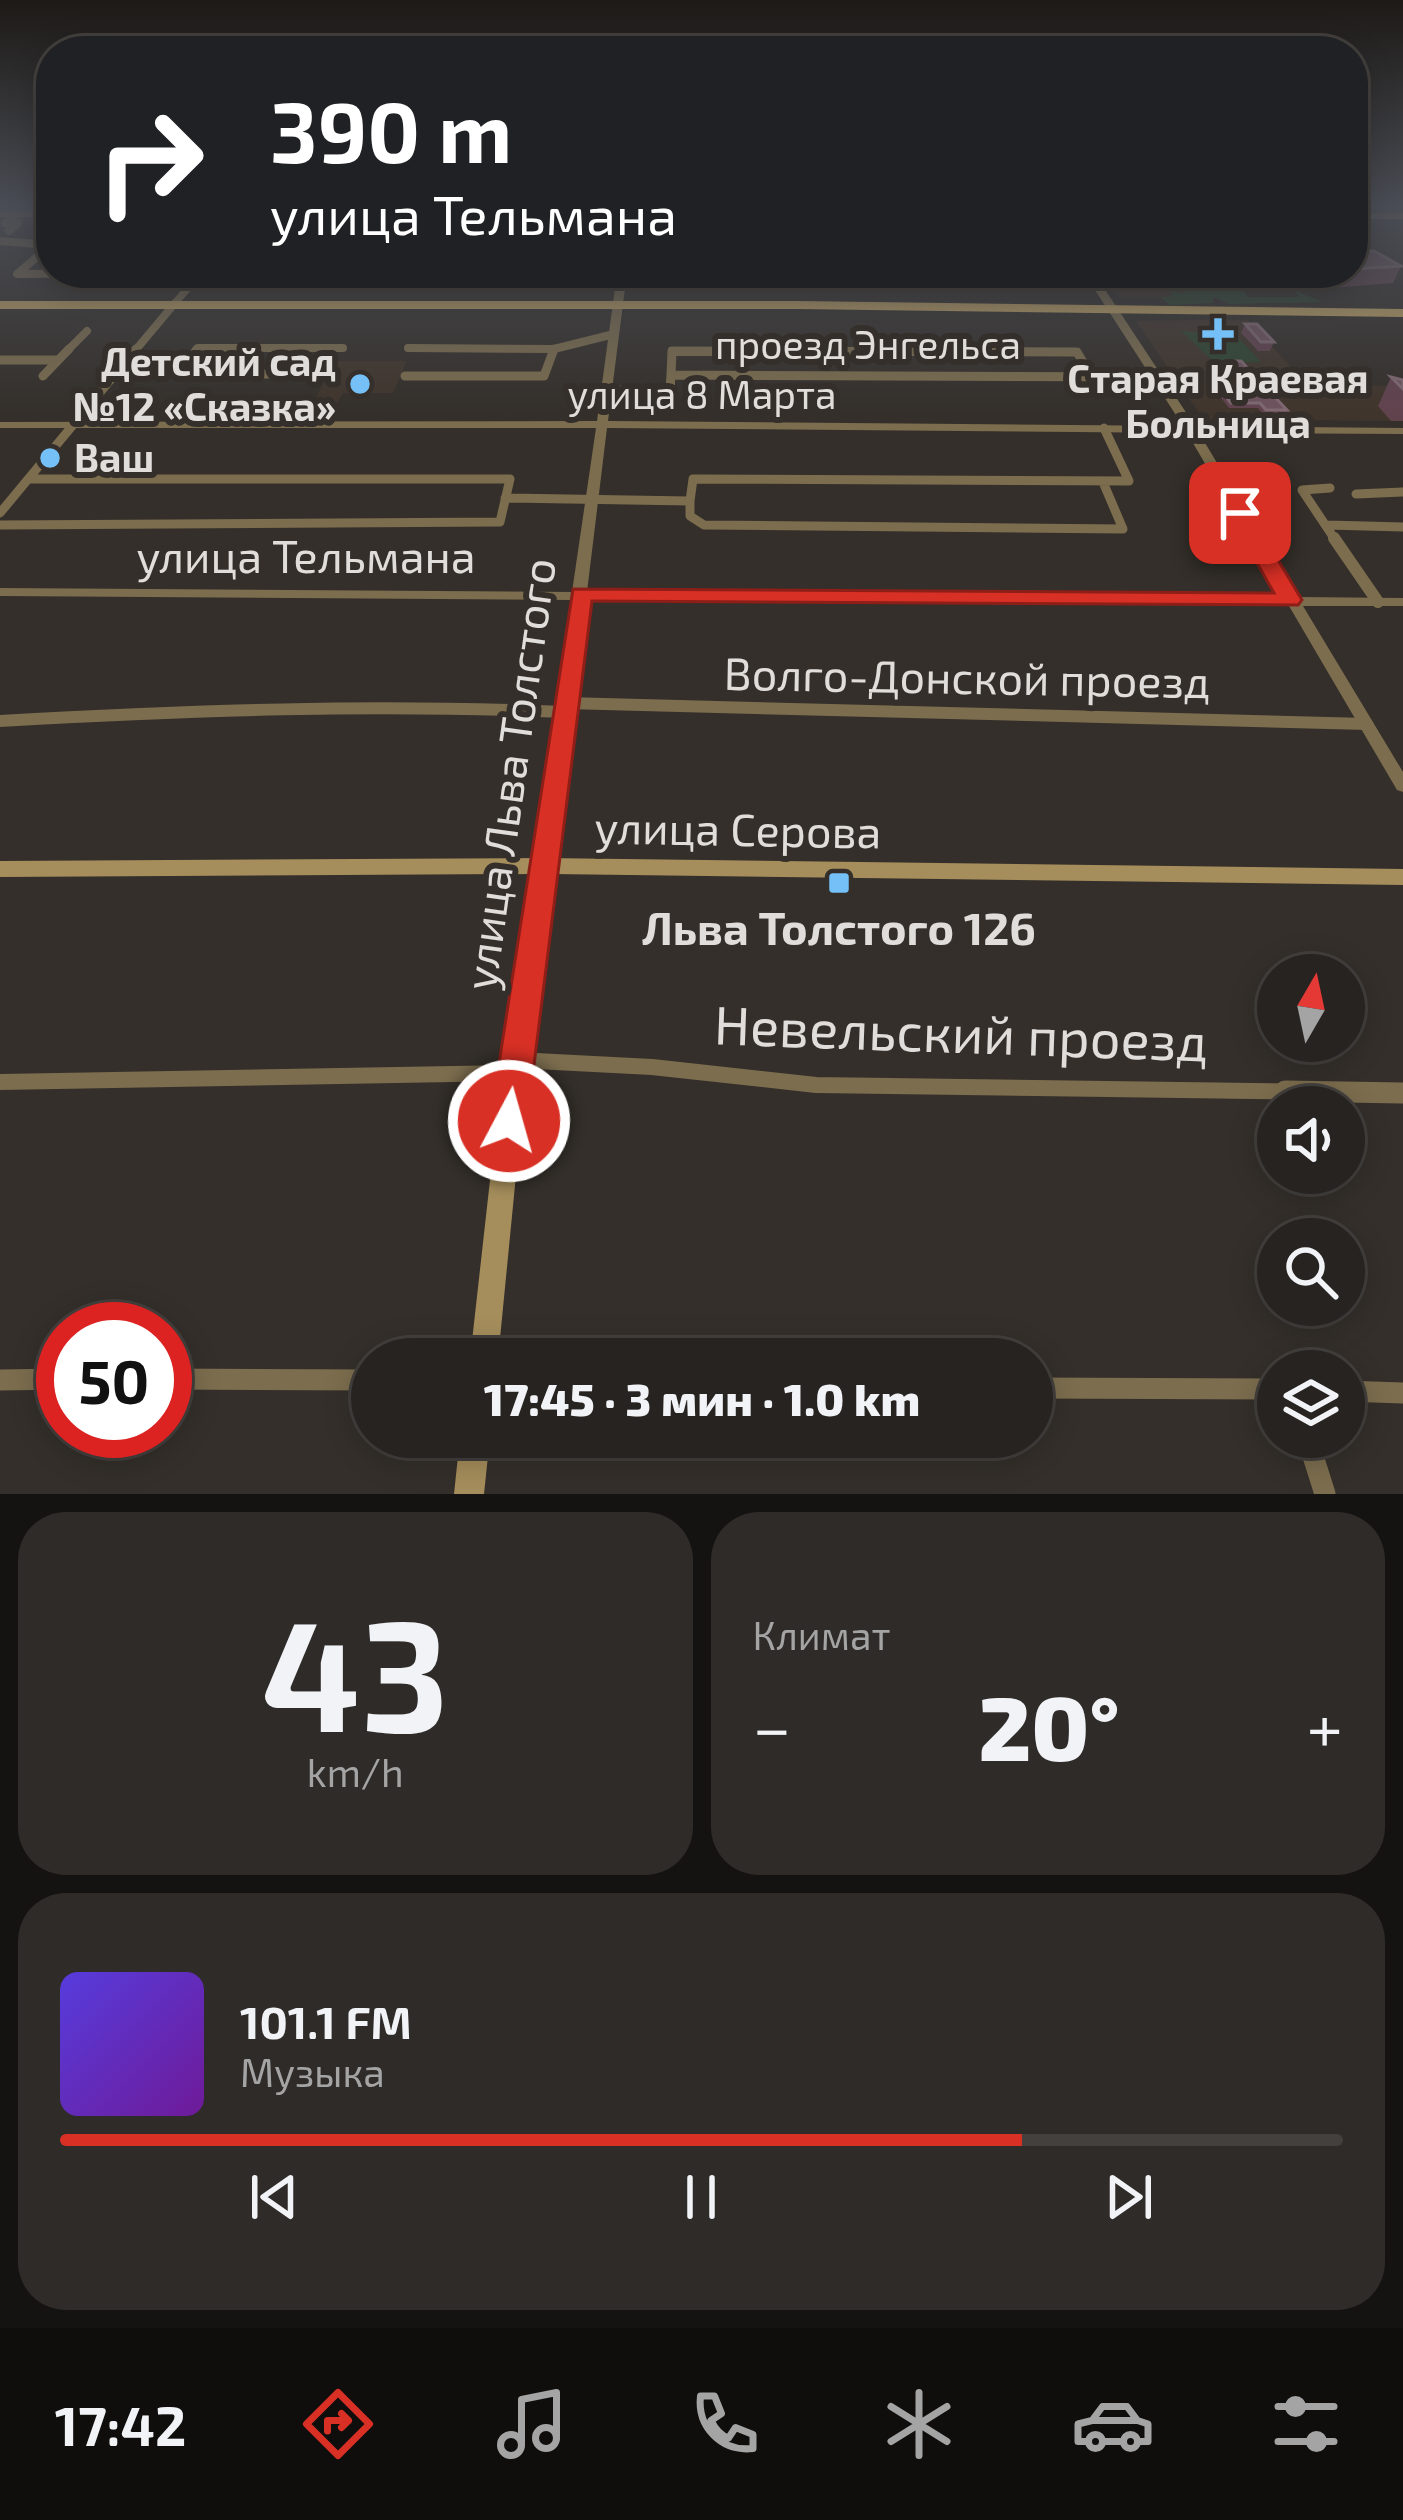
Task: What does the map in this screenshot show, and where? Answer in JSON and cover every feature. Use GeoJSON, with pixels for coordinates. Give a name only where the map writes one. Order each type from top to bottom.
{"type":"FeatureCollection","features":[{"type":"Feature","properties":{"kind":"main road"},"geometry":{"type":"LineString","coordinates":[[0,302],[1403,310]]}},
{"type":"Feature","properties":{"kind":"main road","name":"улица Серова"},"geometry":{"type":"LineString","coordinates":[[0,869],[543,866],[1403,877]]}},
{"type":"Feature","properties":{"kind":"main road","name":"улица Льва Толстого"},"geometry":{"type":"LineString","coordinates":[[486,1338],[515,1067],[543,866]]}},
{"type":"Feature","properties":{"kind":"main road"},"geometry":{"type":"LineString","coordinates":[[470,1494],[474,1458]]}},
{"type":"Feature","properties":{"kind":"street"},"geometry":{"type":"LineString","coordinates":[[0,513],[188,288]]}},
{"type":"Feature","properties":{"kind":"street","name":"улица Льва Толстого"},"geometry":{"type":"LineString","coordinates":[[543,866],[619,288]]}},
{"type":"Feature","properties":{"kind":"street"},"geometry":{"type":"LineString","coordinates":[[1099,288],[1156,377],[1198,429],[1290,600],[1403,786]]}},
{"type":"Feature","properties":{"kind":"street"},"geometry":{"type":"LineString","coordinates":[[43,376],[87,331]]}},
{"type":"Feature","properties":{"kind":"street"},"geometry":{"type":"LineString","coordinates":[[407,348],[554,349],[614,334]]}},
{"type":"Feature","properties":{"kind":"street"},"geometry":{"type":"LineString","coordinates":[[313,374],[180,374],[198,348],[343,348]]}},
{"type":"Feature","properties":{"kind":"street"},"geometry":{"type":"LineString","coordinates":[[405,376],[544,376],[554,349]]}},
{"type":"Feature","properties":{"kind":"street","name":"проезд Энгельса"},"geometry":{"type":"LineString","coordinates":[[1090,376],[1077,352],[674,349],[671,375],[1156,377]]}},
{"type":"Feature","properties":{"kind":"street"},"geometry":{"type":"LineString","coordinates":[[127,357],[191,357]]}},
{"type":"Feature","properties":{"kind":"street"},"geometry":{"type":"LineString","coordinates":[[0,361],[57,360]]}},
{"type":"Feature","properties":{"kind":"street"},"geometry":{"type":"LineString","coordinates":[[607,390],[670,390],[671,375]]}},
{"type":"Feature","properties":{"kind":"street","name":"улица 8 Марта"},"geometry":{"type":"LineString","coordinates":[[0,425],[1403,430]]}},
{"type":"Feature","properties":{"kind":"street"},"geometry":{"type":"LineString","coordinates":[[1102,482],[1123,530],[704,525],[690,517],[693,479],[1102,482],[1130,478],[1104,428]]}},
{"type":"Feature","properties":{"kind":"street"},"geometry":{"type":"LineString","coordinates":[[0,525],[500,522],[510,478],[30,479]]}},
{"type":"Feature","properties":{"kind":"street"},"geometry":{"type":"LineString","coordinates":[[1330,488],[1302,490],[1378,602]]}},
{"type":"Feature","properties":{"kind":"street"},"geometry":{"type":"LineString","coordinates":[[1356,494],[1403,492]]}},
{"type":"Feature","properties":{"kind":"street"},"geometry":{"type":"LineString","coordinates":[[505,498],[690,501]]}},
{"type":"Feature","properties":{"kind":"street"},"geometry":{"type":"LineString","coordinates":[[1327,525],[1403,527]]}},
{"type":"Feature","properties":{"kind":"street","name":"улица Тельмана"},"geometry":{"type":"LineString","coordinates":[[0,592],[1403,602]]}},
{"type":"Feature","properties":{"kind":"street","name":"Волго-Донской проезд"},"geometry":{"type":"LineString","coordinates":[[0,721],[168,711],[417,706],[1367,724]]}},
{"type":"Feature","properties":{"kind":"street","name":"Невельский проезд"},"geometry":{"type":"LineString","coordinates":[[0,1082],[652,1067],[816,1084],[1403,1093]]}},
{"type":"Feature","properties":{"kind":"street"},"geometry":{"type":"LineString","coordinates":[[0,1380],[36,1379]]}},
{"type":"Feature","properties":{"kind":"street"},"geometry":{"type":"LineString","coordinates":[[192,1379],[351,1381]]}},
{"type":"Feature","properties":{"kind":"street"},"geometry":{"type":"LineString","coordinates":[[1053,1388],[1257,1389]]}},
{"type":"Feature","properties":{"kind":"street"},"geometry":{"type":"LineString","coordinates":[[1365,1392],[1403,1393]]}},
{"type":"Feature","properties":{"kind":"street"},"geometry":{"type":"LineString","coordinates":[[1314,1458],[1325,1494]]}},
{"type":"Feature","properties":{"kind":"shaded area"},"geometry":{"type":"Polygon","coordinates":[[[1112,288],[1238,288],[1246,298],[1120,298],[1112,288]]]}},
{"type":"Feature","properties":{"kind":"shaded area"},"geometry":{"type":"Polygon","coordinates":[[[1248,320],[1303,380],[1332,387],[1403,385],[1403,421],[1203,419],[1136,321],[1248,320]]]}},
{"type":"Feature","properties":{"kind":"shaded area","name":"Детский сад №12 «Сказка»"},"geometry":{"type":"Polygon","coordinates":[[[335,361],[407,361],[393,393],[343,393],[331,414],[307,415],[335,361]]]}},
{"type":"Feature","properties":{"kind":"green space"},"geometry":{"type":"Polygon","coordinates":[[[1186,288],[1213,292],[1213,288],[1260,288],[1263,291],[1242,290],[1248,297],[1299,296],[1294,290],[1323,302],[1229,304],[1214,297],[1213,303],[1170,305],[1160,297],[1172,297],[1171,290],[1185,294],[1186,288]]]}},
{"type":"Feature","properties":{"kind":"green space"},"geometry":{"type":"Polygon","coordinates":[[[1181,331],[1236,335],[1261,362],[1215,363],[1181,331]]]}},
{"type":"Feature","properties":{"kind":"building"},"geometry":{"type":"Polygon","coordinates":[[[1245,324],[1257,324],[1274,342],[1261,342],[1245,324]]]}},
{"type":"Feature","properties":{"kind":"building"},"geometry":{"type":"Polygon","coordinates":[[[1228,361],[1241,361],[1287,410],[1231,403],[1217,385],[1248,385],[1228,361]]]}},
{"type":"Feature","properties":{"kind":"place","name":"Старая Краевая Больница"},"geometry":{"type":"Point","coordinates":[1218,334]}},
{"type":"Feature","properties":{"kind":"place","name":"Детский сад №12 «Сказка»"},"geometry":{"type":"Point","coordinates":[360,384]}},
{"type":"Feature","properties":{"kind":"place","name":"Ваш"},"geometry":{"type":"Point","coordinates":[50,458]}},
{"type":"Feature","properties":{"kind":"place","name":"Льва Толстого 126"},"geometry":{"type":"Point","coordinates":[839,883]}},
{"type":"Feature","properties":{"kind":"route"},"geometry":{"type":"LineString","coordinates":[[509,1121],[581,594],[1290,600],[1240,513]]}}]}
